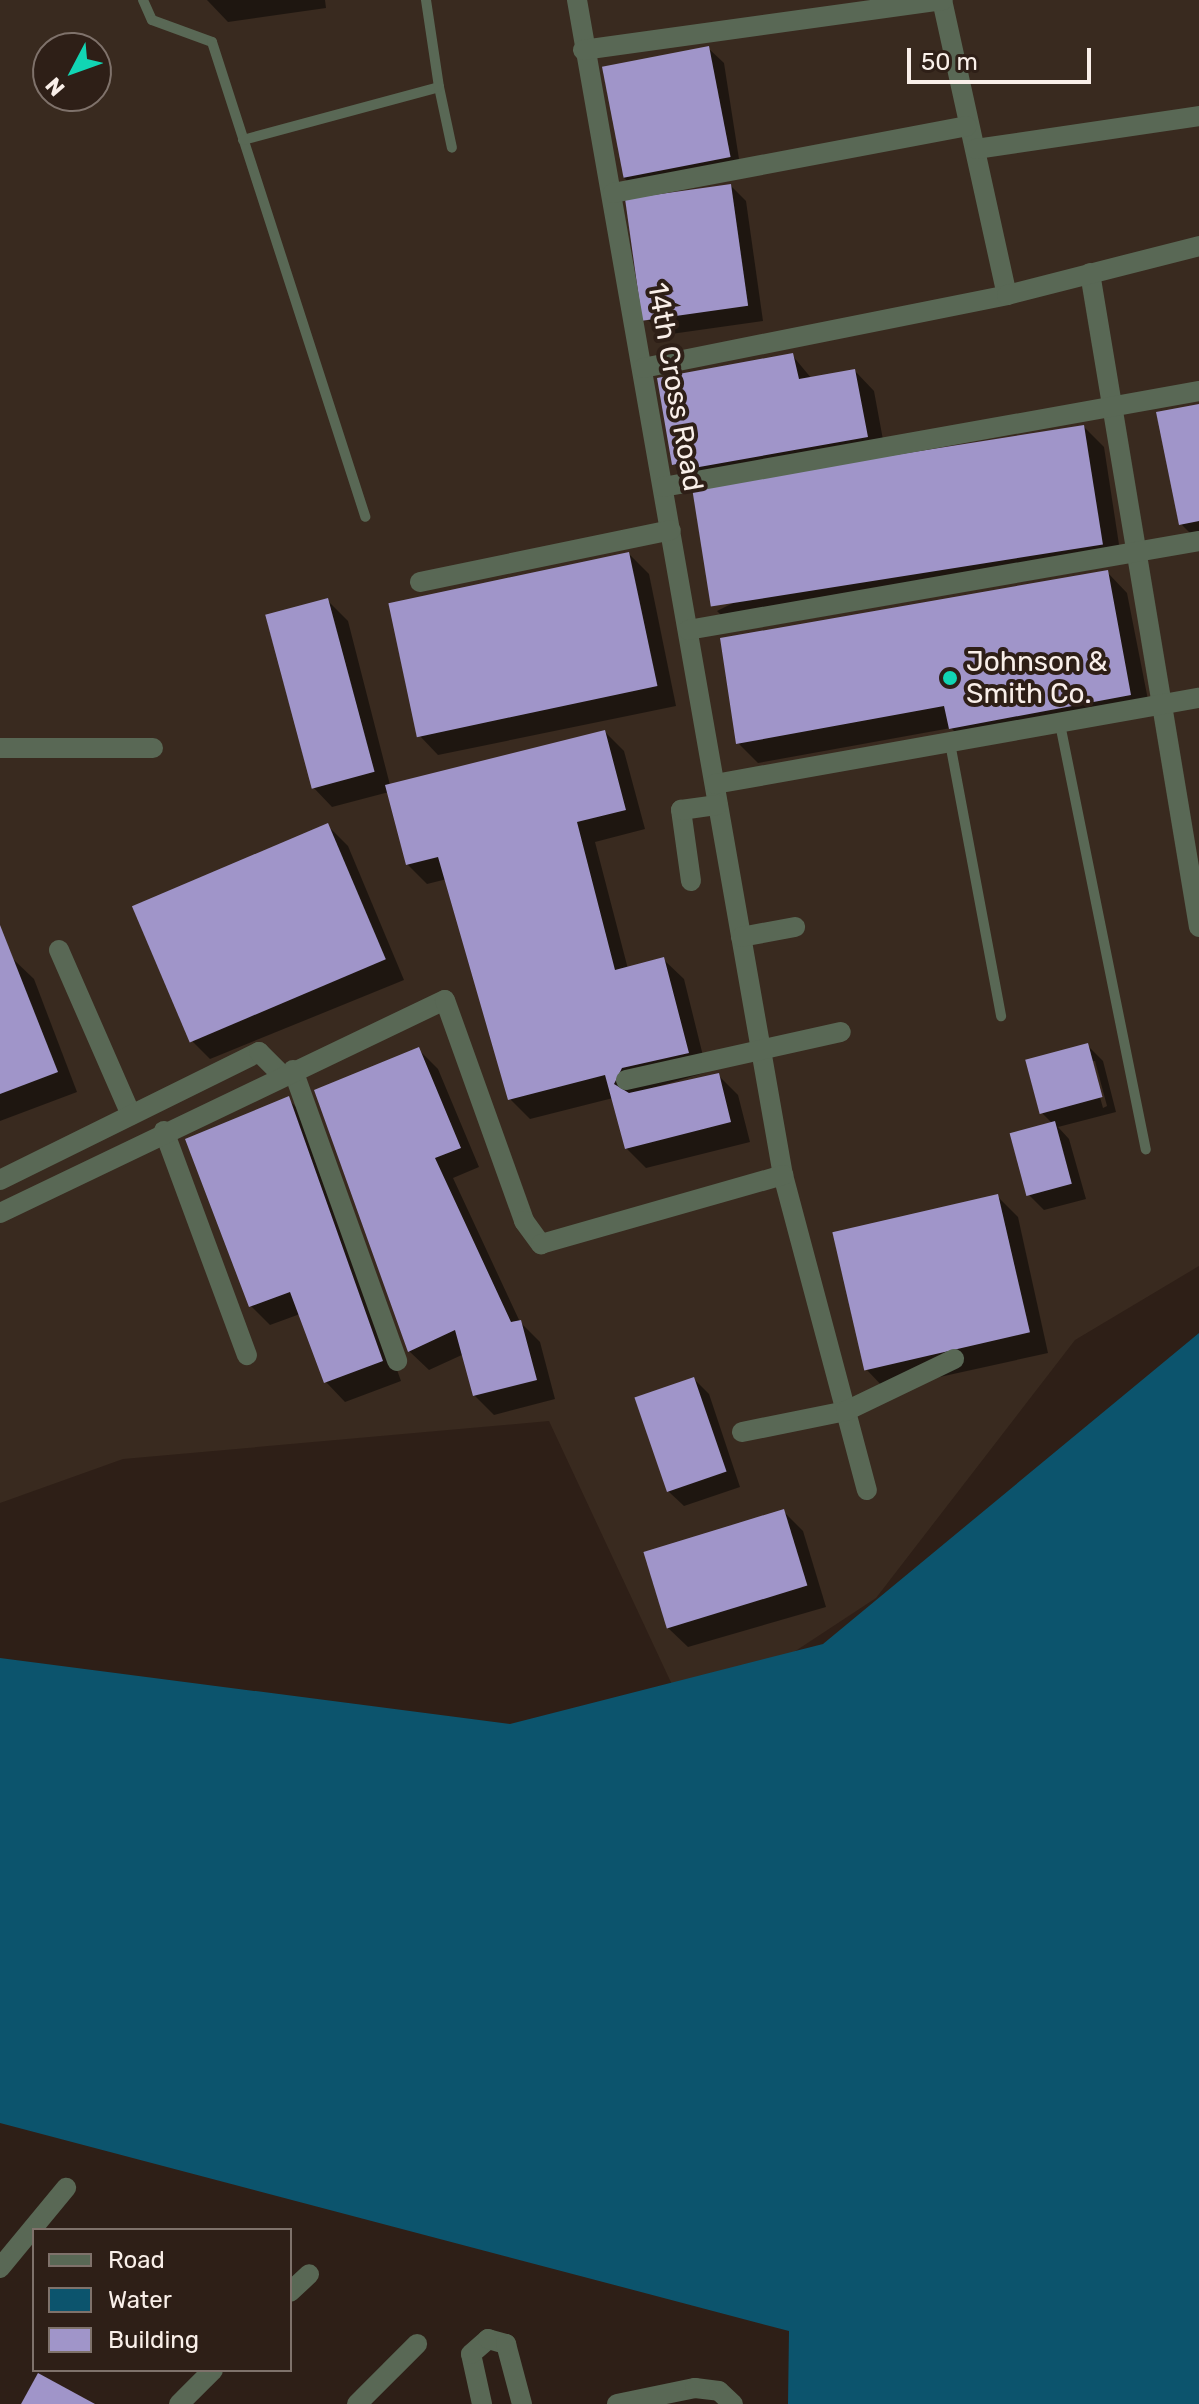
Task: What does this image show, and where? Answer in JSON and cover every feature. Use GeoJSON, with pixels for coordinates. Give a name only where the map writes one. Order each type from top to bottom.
{"type":"FeatureCollection","features":[{"type":"Feature","properties":{"kind":"street","name":"14th Cross Road"},"geometry":{"type":"LineString","coordinates":[[577,0],[583,50],[613,193],[783,1175],[867,1490]]}},
{"type":"Feature","properties":{"kind":"street"},"geometry":{"type":"LineString","coordinates":[[583,50],[942,0],[967,126],[976,149],[1007,295]]}},
{"type":"Feature","properties":{"kind":"street"},"geometry":{"type":"LineString","coordinates":[[976,149],[1199,116]]}},
{"type":"Feature","properties":{"kind":"street"},"geometry":{"type":"LineString","coordinates":[[613,193],[967,126]]}},
{"type":"Feature","properties":{"kind":"street"},"geometry":{"type":"LineString","coordinates":[[643,368],[1007,295],[1199,246]]}},
{"type":"Feature","properties":{"kind":"street"},"geometry":{"type":"LineString","coordinates":[[1090,273],[1159,707],[1189,821],[1199,927]]}},
{"type":"Feature","properties":{"kind":"street"},"geometry":{"type":"LineString","coordinates":[[663,487],[1199,391]]}},
{"type":"Feature","properties":{"kind":"street"},"geometry":{"type":"LineString","coordinates":[[420,582],[671,530]]}},
{"type":"Feature","properties":{"kind":"street"},"geometry":{"type":"LineString","coordinates":[[688,630],[1199,541]]}},
{"type":"Feature","properties":{"kind":"street"},"geometry":{"type":"LineString","coordinates":[[715,784],[1199,698]]}},
{"type":"Feature","properties":{"kind":"street"},"geometry":{"type":"LineString","coordinates":[[0,748],[153,748]]}},
{"type":"Feature","properties":{"kind":"street"},"geometry":{"type":"LineString","coordinates":[[691,881],[681,810],[718,805]]}},
{"type":"Feature","properties":{"kind":"street"},"geometry":{"type":"LineString","coordinates":[[741,937],[795,927]]}},
{"type":"Feature","properties":{"kind":"street"},"geometry":{"type":"LineString","coordinates":[[59,950],[131,1115]]}},
{"type":"Feature","properties":{"kind":"street"},"geometry":{"type":"LineString","coordinates":[[0,1213],[164,1131],[445,1000],[524,1221],[541,1244],[783,1175]]}},
{"type":"Feature","properties":{"kind":"street"},"geometry":{"type":"LineString","coordinates":[[626,1080],[841,1032]]}},
{"type":"Feature","properties":{"kind":"street"},"geometry":{"type":"LineString","coordinates":[[0,1180],[259,1052],[287,1073],[397,1361]]}},
{"type":"Feature","properties":{"kind":"street"},"geometry":{"type":"LineString","coordinates":[[164,1131],[247,1355]]}},
{"type":"Feature","properties":{"kind":"street"},"geometry":{"type":"LineString","coordinates":[[742,1432],[846,1411],[954,1359]]}},
{"type":"Feature","properties":{"kind":"street"},"geometry":{"type":"LineString","coordinates":[[33,2228],[66,2188]]}},
{"type":"Feature","properties":{"kind":"street"},"geometry":{"type":"LineString","coordinates":[[0,2268],[32,2229]]}},
{"type":"Feature","properties":{"kind":"street"},"geometry":{"type":"LineString","coordinates":[[292,2290],[309,2274]]}},
{"type":"Feature","properties":{"kind":"street"},"geometry":{"type":"LineString","coordinates":[[482,2404],[471,2354],[488,2339],[506,2344],[522,2404]]}},
{"type":"Feature","properties":{"kind":"street"},"geometry":{"type":"LineString","coordinates":[[357,2404],[417,2344]]}},
{"type":"Feature","properties":{"kind":"street"},"geometry":{"type":"LineString","coordinates":[[179,2404],[211,2372]]}},
{"type":"Feature","properties":{"kind":"street"},"geometry":{"type":"LineString","coordinates":[[617,2404],[695,2388],[719,2391],[733,2404]]}},
{"type":"Feature","properties":{"kind":"lane"},"geometry":{"type":"LineString","coordinates":[[143,0],[152,20],[212,42],[365,517]]}},
{"type":"Feature","properties":{"kind":"lane"},"geometry":{"type":"LineString","coordinates":[[426,0],[452,148]]}},
{"type":"Feature","properties":{"kind":"lane"},"geometry":{"type":"LineString","coordinates":[[243,140],[439,87]]}},
{"type":"Feature","properties":{"kind":"lane"},"geometry":{"type":"LineString","coordinates":[[1060,724],[1146,1149]]}},
{"type":"Feature","properties":{"kind":"lane"},"geometry":{"type":"LineString","coordinates":[[950,743],[1001,1016]]}},
{"type":"Feature","properties":{"kind":"shaded area"},"geometry":{"type":"Polygon","coordinates":[[[0,0],[1199,0],[1199,1266],[1075,1340],[876,1598],[689,1721],[549,1421],[123,1459],[0,1503],[0,0]]]}},
{"type":"Feature","properties":{"kind":"water"},"geometry":{"type":"Polygon","coordinates":[[[1199,1333],[1199,2404],[788,2404],[789,2331],[0,2123],[0,1658],[510,1724],[823,1644],[1199,1333]]]}},
{"type":"Feature","properties":{"kind":"building"},"geometry":{"type":"Polygon","coordinates":[[[709,46],[731,157],[624,178],[602,67],[709,46]]]}},
{"type":"Feature","properties":{"kind":"building"},"geometry":{"type":"Polygon","coordinates":[[[731,184],[748,306],[642,321],[625,199],[731,184]]]}},
{"type":"Feature","properties":{"kind":"building"},"geometry":{"type":"Polygon","coordinates":[[[793,353],[799,379],[855,369],[868,437],[688,469],[687,462],[672,465],[657,378],[793,353]]]}},
{"type":"Feature","properties":{"kind":"building"},"geometry":{"type":"Polygon","coordinates":[[[1199,404],[1199,521],[1179,525],[1156,412],[1199,404]]]}},
{"type":"Feature","properties":{"kind":"building"},"geometry":{"type":"Polygon","coordinates":[[[1084,425],[1103,545],[711,607],[692,487],[1084,425]]]}},
{"type":"Feature","properties":{"kind":"building"},"geometry":{"type":"Polygon","coordinates":[[[629,552],[657,686],[417,737],[388,603],[629,552]]]}},
{"type":"Feature","properties":{"kind":"building"},"geometry":{"type":"Polygon","coordinates":[[[1108,570],[1131,695],[949,729],[944,706],[736,744],[720,638],[1108,570]]]}},
{"type":"Feature","properties":{"kind":"building"},"geometry":{"type":"Polygon","coordinates":[[[328,598],[375,772],[312,789],[265,615],[328,598]]]}},
{"type":"Feature","properties":{"kind":"building"},"geometry":{"type":"Polygon","coordinates":[[[605,730],[626,810],[577,822],[615,970],[664,957],[689,1053],[622,1068],[614,1084],[629,1093],[719,1073],[731,1122],[625,1149],[605,1075],[508,1100],[438,857],[406,865],[385,785],[605,730]]]}},
{"type":"Feature","properties":{"kind":"building"},"geometry":{"type":"Polygon","coordinates":[[[328,823],[386,959],[190,1042],[132,906],[328,823]]]}},
{"type":"Feature","properties":{"kind":"building"},"geometry":{"type":"Polygon","coordinates":[[[0,925],[58,1072],[0,1094],[0,925]]]}},
{"type":"Feature","properties":{"kind":"building"},"geometry":{"type":"Polygon","coordinates":[[[1088,1043],[1102,1097],[1040,1114],[1025,1060],[1088,1043]]]}},
{"type":"Feature","properties":{"kind":"building"},"geometry":{"type":"Polygon","coordinates":[[[419,1047],[461,1148],[435,1158],[511,1322],[521,1320],[537,1380],[473,1396],[455,1330],[408,1352],[314,1090],[419,1047]]]}},
{"type":"Feature","properties":{"kind":"building"},"geometry":{"type":"Polygon","coordinates":[[[289,1096],[383,1361],[324,1383],[290,1292],[249,1307],[185,1139],[289,1096]]]}},
{"type":"Feature","properties":{"kind":"building"},"geometry":{"type":"Polygon","coordinates":[[[1055,1121],[1072,1184],[1026,1196],[1010,1133],[1055,1121]]]}},
{"type":"Feature","properties":{"kind":"building"},"geometry":{"type":"Polygon","coordinates":[[[998,1194],[1030,1332],[864,1371],[832,1232],[998,1194]]]}},
{"type":"Feature","properties":{"kind":"building"},"geometry":{"type":"Polygon","coordinates":[[[694,1377],[727,1472],[667,1492],[634,1398],[694,1377]]]}},
{"type":"Feature","properties":{"kind":"building"},"geometry":{"type":"Polygon","coordinates":[[[784,1509],[807,1586],[667,1628],[643,1552],[784,1509]]]}},
{"type":"Feature","properties":{"kind":"building"},"geometry":{"type":"Polygon","coordinates":[[[38,2373],[95,2404],[21,2404],[38,2373]]]}},
{"type":"Feature","properties":{"kind":"place","name":"Johnson & Smith Co."},"geometry":{"type":"Point","coordinates":[950,678]}}]}
